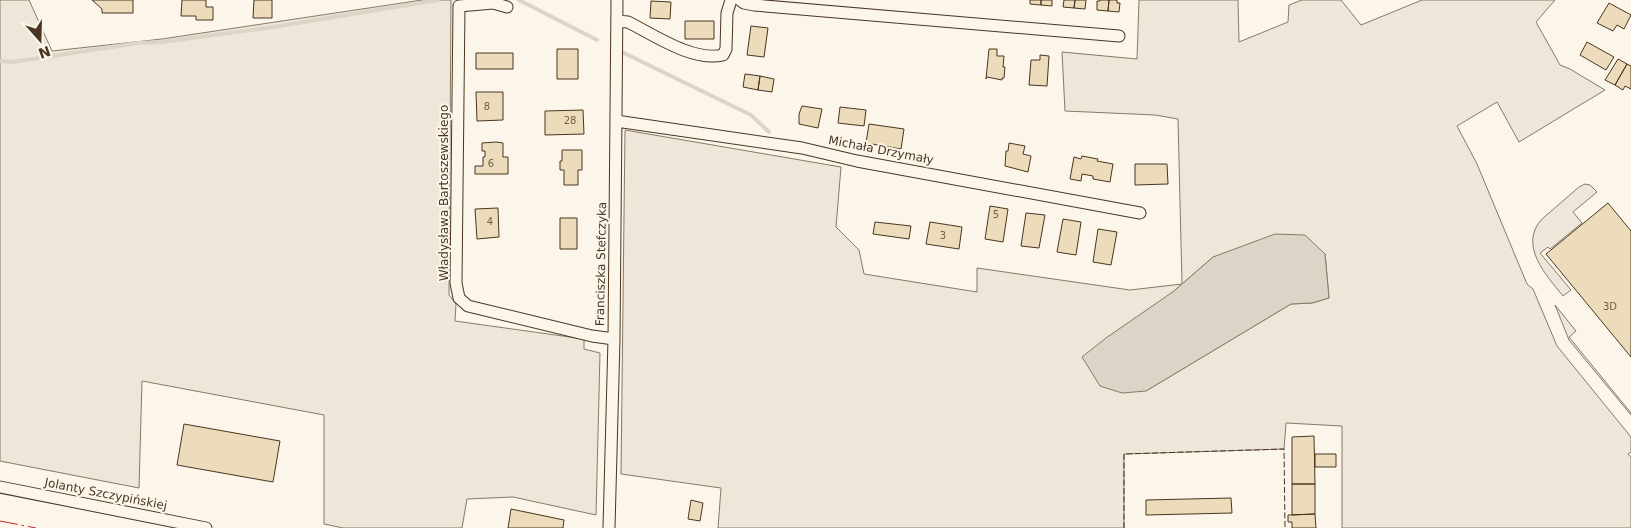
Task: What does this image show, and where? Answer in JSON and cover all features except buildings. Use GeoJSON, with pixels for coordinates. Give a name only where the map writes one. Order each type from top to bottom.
{"type":"FeatureCollection","features":[{"type":"Feature","properties":{"kind":"street","name":"Franciszka Stefczyka"},"geometry":{"type":"LineString","coordinates":[[609,528],[614,340],[618,0]]}},
{"type":"Feature","properties":{"kind":"street"},"geometry":{"type":"LineString","coordinates":[[617,21],[628,22],[692,54],[716,57],[723,55],[726,48],[726,13],[731,0]]}},
{"type":"Feature","properties":{"kind":"street"},"geometry":{"type":"LineString","coordinates":[[740,0],[754,5],[1118,36]]}},
{"type":"Feature","properties":{"kind":"street","name":"Władysława Bartoszewskiego"},"geometry":{"type":"LineString","coordinates":[[507,7],[493,3],[459,6],[456,282],[459,298],[468,306],[614,340]]}},
{"type":"Feature","properties":{"kind":"street","name":"Michała Drzymały"},"geometry":{"type":"LineString","coordinates":[[616,122],[802,148],[857,161],[1140,213]]}},
{"type":"Feature","properties":{"kind":"street","name":"Jolanty Szczypińskiej"},"geometry":{"type":"LineString","coordinates":[[0,487],[206,528]]}},
{"type":"Feature","properties":{"kind":"shaded area"},"geometry":{"type":"Polygon","coordinates":[[[0,0],[29,0],[52,51],[162,39],[422,0],[451,0],[449,295],[456,304],[455,321],[584,339],[584,349],[600,353],[596,515],[513,497],[467,499],[462,528],[343,528],[324,524],[324,415],[142,381],[139,488],[0,461],[0,0]]]}},
{"type":"Feature","properties":{"kind":"shaded area"},"geometry":{"type":"Polygon","coordinates":[[[1139,0],[1238,0],[1239,42],[1288,22],[1289,5],[1302,0],[1341,0],[1361,25],[1422,0],[1555,0],[1536,22],[1560,65],[1605,90],[1519,142],[1497,102],[1457,126],[1477,164],[1527,284],[1533,289],[1557,346],[1631,437],[1631,452],[1628,454],[1631,457],[1631,528],[1342,528],[1342,426],[1286,423],[1284,449],[1124,454],[1124,528],[718,528],[721,488],[621,474],[625,130],[841,167],[836,227],[859,250],[864,274],[977,292],[977,268],[1130,290],[1182,284],[1178,119],[1155,115],[1065,111],[1062,52],[1137,59],[1139,0]],[[1325,254],[1213,257],[1174,291],[1146,391],[1291,304],[1312,303],[1329,298],[1325,254]]]}},
{"type":"Feature","properties":{"kind":"shaded area"},"geometry":{"type":"Polygon","coordinates":[[[1585,184],[1590,185],[1597,192],[1573,212],[1582,223],[1550,249],[1548,247],[1540,253],[1571,290],[1563,296],[1549,279],[1537,259],[1533,239],[1535,229],[1542,219],[1585,184]]]}},
{"type":"Feature","properties":{"kind":"shaded area"},"geometry":{"type":"Polygon","coordinates":[[[1275,234],[1305,235],[1325,254],[1329,298],[1312,303],[1291,304],[1146,391],[1122,393],[1100,386],[1082,357],[1174,291],[1213,257],[1275,234]]]}},
{"type":"Feature","properties":{"kind":"shaded area"},"geometry":{"type":"Polygon","coordinates":[[[1555,305],[1576,331],[1569,337],[1631,415],[1569,340],[1555,305]]]}},
{"type":"Feature","properties":{"kind":"waterway"},"geometry":{"type":"LineString","coordinates":[[0,61],[12,62],[138,43],[162,42],[273,27],[438,0]]}},
{"type":"Feature","properties":{"kind":"waterway"},"geometry":{"type":"LineString","coordinates":[[519,0],[597,40]]}},
{"type":"Feature","properties":{"kind":"waterway"},"geometry":{"type":"LineString","coordinates":[[624,53],[751,115],[769,132]]}},
{"type":"Feature","properties":{"kind":"fence"},"geometry":{"type":"LineString","coordinates":[[1124,528],[1124,454],[1284,449],[1285,528]]}},
{"type":"Feature","properties":{"kind":"power"},"geometry":{"type":"LineString","coordinates":[[0,521],[36,528]]}}]}
